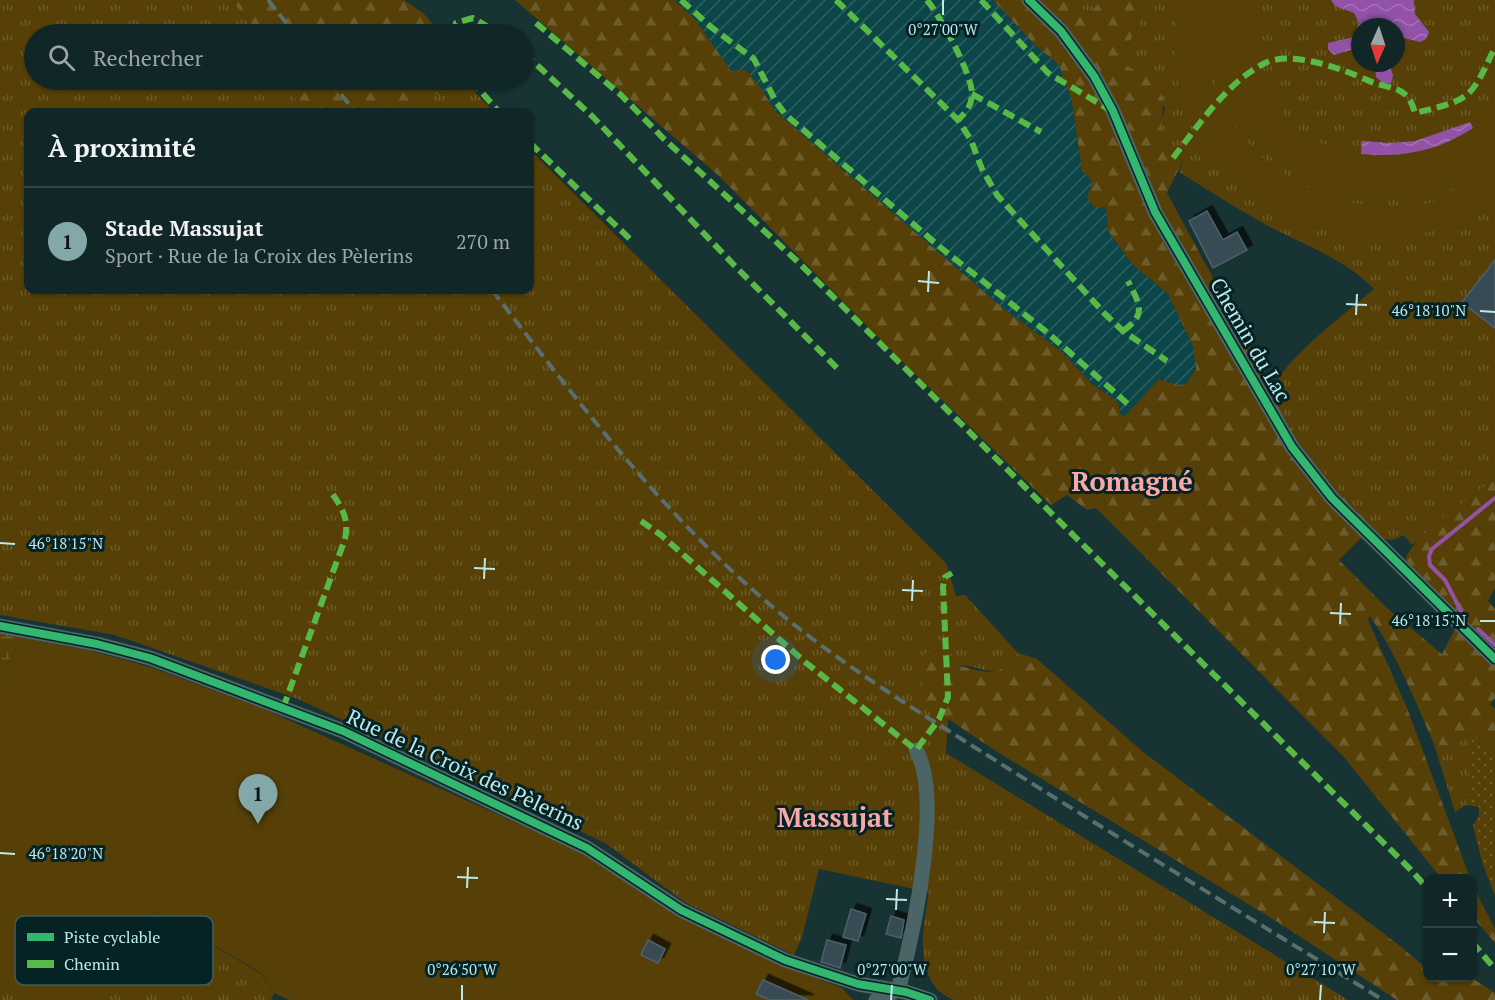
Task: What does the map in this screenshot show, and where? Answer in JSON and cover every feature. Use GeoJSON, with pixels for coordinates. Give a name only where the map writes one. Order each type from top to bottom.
{"type":"FeatureCollection","features":[{"type":"Feature","properties":{"kind":"street","name":"Chemin du Lac"},"geometry":{"type":"LineString","coordinates":[[1029,0],[1061,31],[1094,76],[1113,111],[1155,212],[1292,447],[1332,498],[1495,659]]}},
{"type":"Feature","properties":{"kind":"street","name":"Rue de la Croix des Pèlerins"},"geometry":{"type":"LineString","coordinates":[[0,626],[97,644],[150,658],[343,731],[587,848],[663,899],[722,931],[800,966],[858,984],[896,990],[930,1000]]}},
{"type":"Feature","properties":{"kind":"street"},"geometry":{"type":"LineString","coordinates":[[876,1000],[896,990],[910,937],[927,812],[923,769],[915,750]]}},
{"type":"Feature","properties":{"kind":"shaded area"},"geometry":{"type":"Polygon","coordinates":[[[674,0],[993,0],[1034,44],[1059,65],[1072,102],[1082,171],[1093,182],[1106,207],[1108,231],[1132,264],[1168,294],[1193,346],[1196,361],[1192,378],[1186,384],[1178,385],[1159,379],[1126,417],[1120,414],[1118,402],[1091,383],[1062,352],[1004,309],[775,111],[760,87],[731,71],[694,18],[674,0]]]}},
{"type":"Feature","properties":{"kind":"green space"},"geometry":{"type":"Polygon","coordinates":[[[0,0],[231,0],[251,24],[24,24],[24,90],[286,90],[305,108],[24,108],[24,294],[534,294],[534,154],[946,563],[956,596],[965,595],[1018,653],[1002,669],[989,671],[956,666],[944,670],[923,683],[948,719],[946,753],[1348,1000],[953,1000],[937,989],[930,979],[923,955],[929,892],[819,869],[802,937],[794,955],[686,903],[605,843],[298,699],[115,635],[0,615],[0,0]]]}},
{"type":"Feature","properties":{"kind":"green space"},"geometry":{"type":"Polygon","coordinates":[[[231,0],[404,0],[424,14],[432,24],[251,24],[231,0]]]}},
{"type":"Feature","properties":{"kind":"green space"},"geometry":{"type":"Polygon","coordinates":[[[515,0],[674,0],[694,18],[731,71],[746,70],[775,111],[1004,309],[1062,352],[1091,383],[1118,402],[1120,414],[1125,416],[1159,379],[1178,385],[1186,384],[1196,369],[1193,346],[1168,294],[1132,264],[1108,231],[1106,207],[1094,207],[1087,197],[1093,182],[1082,171],[1072,102],[1059,65],[1034,44],[993,0],[1069,0],[1089,13],[1102,0],[1144,0],[1142,16],[1122,63],[1151,81],[1162,96],[1162,146],[1183,160],[1167,193],[1243,333],[1272,395],[1310,458],[1372,527],[1339,560],[1388,609],[1442,654],[1461,617],[1406,561],[1409,552],[1429,530],[1495,478],[1495,588],[1488,601],[1495,609],[1495,698],[1490,704],[1495,709],[1495,754],[1469,733],[1446,746],[1434,744],[1389,646],[1370,616],[1368,620],[1407,708],[1469,874],[1438,874],[1344,757],[1096,508],[1087,510],[1067,495],[1051,505],[905,364],[719,176],[515,0]]]}},
{"type":"Feature","properties":{"kind":"green space"},"geometry":{"type":"Polygon","coordinates":[[[1069,0],[1102,0],[1089,13],[1069,0]]]}},
{"type":"Feature","properties":{"kind":"green space"},"geometry":{"type":"Polygon","coordinates":[[[1144,0],[1495,0],[1495,478],[1412,545],[1404,535],[1392,540],[1384,539],[1372,527],[1310,458],[1272,395],[1285,369],[1299,354],[1374,289],[1336,260],[1263,223],[1179,172],[1183,160],[1162,146],[1160,125],[1165,108],[1122,64],[1142,16],[1144,0]]]}},
{"type":"Feature","properties":{"kind":"green space"},"geometry":{"type":"Polygon","coordinates":[[[1180,0],[1205,0],[1206,56],[1223,106],[1253,147],[1293,179],[1340,199],[1391,207],[1444,200],[1495,177],[1495,207],[1479,215],[1429,232],[1376,238],[1316,226],[1277,210],[1243,186],[1214,158],[1192,124],[1179,86],[1174,45],[1180,0]]]}},
{"type":"Feature","properties":{"kind":"green space"},"geometry":{"type":"Polygon","coordinates":[[[1208,0],[1258,0],[1256,25],[1258,50],[1267,86],[1273,98],[1293,124],[1319,142],[1349,153],[1381,156],[1413,153],[1444,143],[1472,127],[1495,106],[1495,168],[1481,178],[1457,188],[1402,198],[1372,198],[1342,192],[1313,182],[1287,168],[1262,149],[1241,127],[1218,90],[1208,52],[1206,26],[1208,0]]]}},
{"type":"Feature","properties":{"kind":"green space"},"geometry":{"type":"Polygon","coordinates":[[[286,90],[466,90],[433,95],[418,108],[305,108],[286,90]]]}},
{"type":"Feature","properties":{"kind":"green space"},"geometry":{"type":"Polygon","coordinates":[[[473,90],[490,108],[418,108],[433,95],[473,90]]]}},
{"type":"Feature","properties":{"kind":"green space"},"geometry":{"type":"Polygon","coordinates":[[[0,633],[23,638],[0,674],[0,633]]]}},
{"type":"Feature","properties":{"kind":"green space"},"geometry":{"type":"Polygon","coordinates":[[[23,638],[88,650],[150,667],[264,709],[581,852],[767,959],[842,988],[853,1000],[289,1000],[274,993],[261,973],[213,945],[213,916],[165,916],[158,912],[156,916],[15,916],[15,985],[115,985],[106,1000],[27,1000],[0,983],[0,674],[23,638]]]}},
{"type":"Feature","properties":{"kind":"green space"},"geometry":{"type":"Polygon","coordinates":[[[936,646],[944,656],[952,654],[955,665],[990,672],[1004,668],[1018,653],[1037,659],[1142,751],[1400,946],[1423,966],[1423,982],[1477,981],[1495,993],[1495,1000],[1397,1000],[1276,921],[999,753],[948,719],[939,719],[918,703],[923,684],[918,678],[926,652],[930,652],[936,646]]]}},
{"type":"Feature","properties":{"kind":"green space"},"geometry":{"type":"Polygon","coordinates":[[[1469,733],[1469,788],[1466,805],[1455,812],[1434,744],[1446,746],[1469,733]]]}},
{"type":"Feature","properties":{"kind":"green space"},"geometry":{"type":"Polygon","coordinates":[[[1469,733],[1495,754],[1495,896],[1482,862],[1473,825],[1479,816],[1479,807],[1466,805],[1469,788],[1469,733]]]}},
{"type":"Feature","properties":{"kind":"green space"},"geometry":{"type":"Polygon","coordinates":[[[1477,894],[1495,929],[1495,943],[1477,922],[1477,894]]]}},
{"type":"Feature","properties":{"kind":"green space"},"geometry":{"type":"Polygon","coordinates":[[[213,945],[261,974],[274,993],[271,1000],[106,1000],[115,985],[213,985],[213,945]]]}},
{"type":"Feature","properties":{"kind":"green space"},"geometry":{"type":"Polygon","coordinates":[[[0,983],[27,1000],[0,1000],[0,983]]]}},
{"type":"Feature","properties":{"kind":"water"},"geometry":{"type":"Polygon","coordinates":[[[1331,0],[1414,0],[1415,14],[1429,32],[1426,39],[1420,42],[1405,38],[1405,18],[1356,18],[1354,13],[1335,6],[1331,0]]]}},
{"type":"Feature","properties":{"kind":"water"},"geometry":{"type":"Polygon","coordinates":[[[1351,38],[1351,50],[1334,55],[1328,49],[1328,43],[1351,38]]]}},
{"type":"Feature","properties":{"kind":"water"},"geometry":{"type":"Polygon","coordinates":[[[1376,72],[1392,72],[1393,75],[1391,83],[1383,83],[1376,77],[1376,72]]]}},
{"type":"Feature","properties":{"kind":"water"},"geometry":{"type":"Polygon","coordinates":[[[1470,122],[1473,128],[1433,147],[1405,154],[1361,154],[1362,141],[1391,143],[1415,141],[1470,122]]]}},
{"type":"Feature","properties":{"kind":"building"},"geometry":{"type":"Polygon","coordinates":[[[1207,211],[1223,240],[1237,232],[1247,250],[1213,268],[1189,221],[1207,211]]]}},
{"type":"Feature","properties":{"kind":"building"},"geometry":{"type":"Polygon","coordinates":[[[1495,260],[1495,328],[1462,302],[1495,260]]]}},
{"type":"Feature","properties":{"kind":"building"},"geometry":{"type":"Polygon","coordinates":[[[851,909],[866,914],[858,941],[843,937],[851,909]]]}},
{"type":"Feature","properties":{"kind":"building"},"geometry":{"type":"Polygon","coordinates":[[[891,916],[904,920],[901,938],[886,934],[891,916]]]}},
{"type":"Feature","properties":{"kind":"building"},"geometry":{"type":"Polygon","coordinates":[[[648,940],[665,949],[658,963],[641,955],[648,940]]]}},
{"type":"Feature","properties":{"kind":"building"},"geometry":{"type":"Polygon","coordinates":[[[827,940],[846,945],[840,968],[821,962],[827,940]]]}},
{"type":"Feature","properties":{"kind":"building"},"geometry":{"type":"Polygon","coordinates":[[[763,980],[808,1000],[770,1000],[756,994],[763,980]]]}},
{"type":"Feature","properties":{"kind":"waterway"},"geometry":{"type":"LineString","coordinates":[[1461,611],[1445,580],[1430,565],[1429,556],[1432,549],[1495,498]]}},
{"type":"Feature","properties":{"kind":"waterway"},"geometry":{"type":"LineString","coordinates":[[1478,629],[1495,645]]}},
{"type":"Feature","properties":{"kind":"railway"},"geometry":{"type":"LineString","coordinates":[[268,0],[287,24]]}},
{"type":"Feature","properties":{"kind":"railway"},"geometry":{"type":"LineString","coordinates":[[338,90],[352,108]]}},
{"type":"Feature","properties":{"kind":"railway"},"geometry":{"type":"LineString","coordinates":[[495,294],[615,446],[681,521],[753,590],[814,640],[910,706],[1383,1000]]}},
{"type":"Feature","properties":{"kind":"marked path"},"geometry":{"type":"LineString","coordinates":[[681,0],[711,27],[754,59],[776,102],[786,115],[940,247],[1048,333],[1130,406]]}},
{"type":"Feature","properties":{"kind":"marked path"},"geometry":{"type":"LineString","coordinates":[[836,0],[958,120],[971,140],[982,169],[997,195],[1105,314],[1123,331],[1167,361]]}},
{"type":"Feature","properties":{"kind":"marked path"},"geometry":{"type":"LineString","coordinates":[[927,0],[940,19],[968,75],[972,96],[965,112],[958,120]]}},
{"type":"Feature","properties":{"kind":"marked path"},"geometry":{"type":"LineString","coordinates":[[981,0],[1048,73],[1110,110]]}},
{"type":"Feature","properties":{"kind":"marked path"},"geometry":{"type":"LineString","coordinates":[[456,24],[473,18],[483,24]]}},
{"type":"Feature","properties":{"kind":"marked path"},"geometry":{"type":"LineString","coordinates":[[536,23],[621,95],[664,139],[797,261],[1423,883]]}},
{"type":"Feature","properties":{"kind":"marked path"},"geometry":{"type":"LineString","coordinates":[[1173,158],[1226,93],[1238,81],[1265,63],[1276,60],[1302,60],[1345,71],[1403,92],[1412,103],[1415,113],[1448,104],[1467,95],[1480,78],[1495,47]]}},
{"type":"Feature","properties":{"kind":"marked path"},"geometry":{"type":"LineString","coordinates":[[534,62],[593,117],[734,265],[837,368]]}},
{"type":"Feature","properties":{"kind":"marked path"},"geometry":{"type":"LineString","coordinates":[[480,90],[496,108]]}},
{"type":"Feature","properties":{"kind":"marked path"},"geometry":{"type":"LineString","coordinates":[[972,94],[1041,132]]}},
{"type":"Feature","properties":{"kind":"marked path"},"geometry":{"type":"LineString","coordinates":[[534,147],[631,240]]}},
{"type":"Feature","properties":{"kind":"marked path"},"geometry":{"type":"LineString","coordinates":[[1123,331],[1136,319],[1139,309],[1128,281]]}},
{"type":"Feature","properties":{"kind":"marked path"},"geometry":{"type":"LineString","coordinates":[[283,708],[345,539],[344,514],[331,492]]}},
{"type":"Feature","properties":{"kind":"marked path"},"geometry":{"type":"LineString","coordinates":[[641,521],[661,535],[805,662],[916,750],[939,719],[948,697],[943,587],[945,577],[952,573]]}},
{"type":"Feature","properties":{"kind":"marked path"},"geometry":{"type":"LineString","coordinates":[[1477,948],[1495,969]]}},
{"type":"Feature","properties":{"kind":"cycle path"},"geometry":{"type":"LineString","coordinates":[[1029,0],[1061,31],[1094,76],[1113,111],[1155,212],[1292,447],[1332,498],[1495,659]]}},
{"type":"Feature","properties":{"kind":"cycle path"},"geometry":{"type":"LineString","coordinates":[[0,626],[97,644],[150,658],[343,731],[587,848],[681,910],[785,960],[858,984],[906,992],[930,1000]]}},
{"type":"Feature","properties":{"kind":"place","name":"Stade Massujat"},"geometry":{"type":"Point","coordinates":[258,824]}},
{"type":"Feature","properties":{"kind":"district","name":"Romagné"},"geometry":{"type":"Point","coordinates":[1132,482]}},
{"type":"Feature","properties":{"kind":"district","name":"Massujat"},"geometry":{"type":"Point","coordinates":[835,818]}}]}
